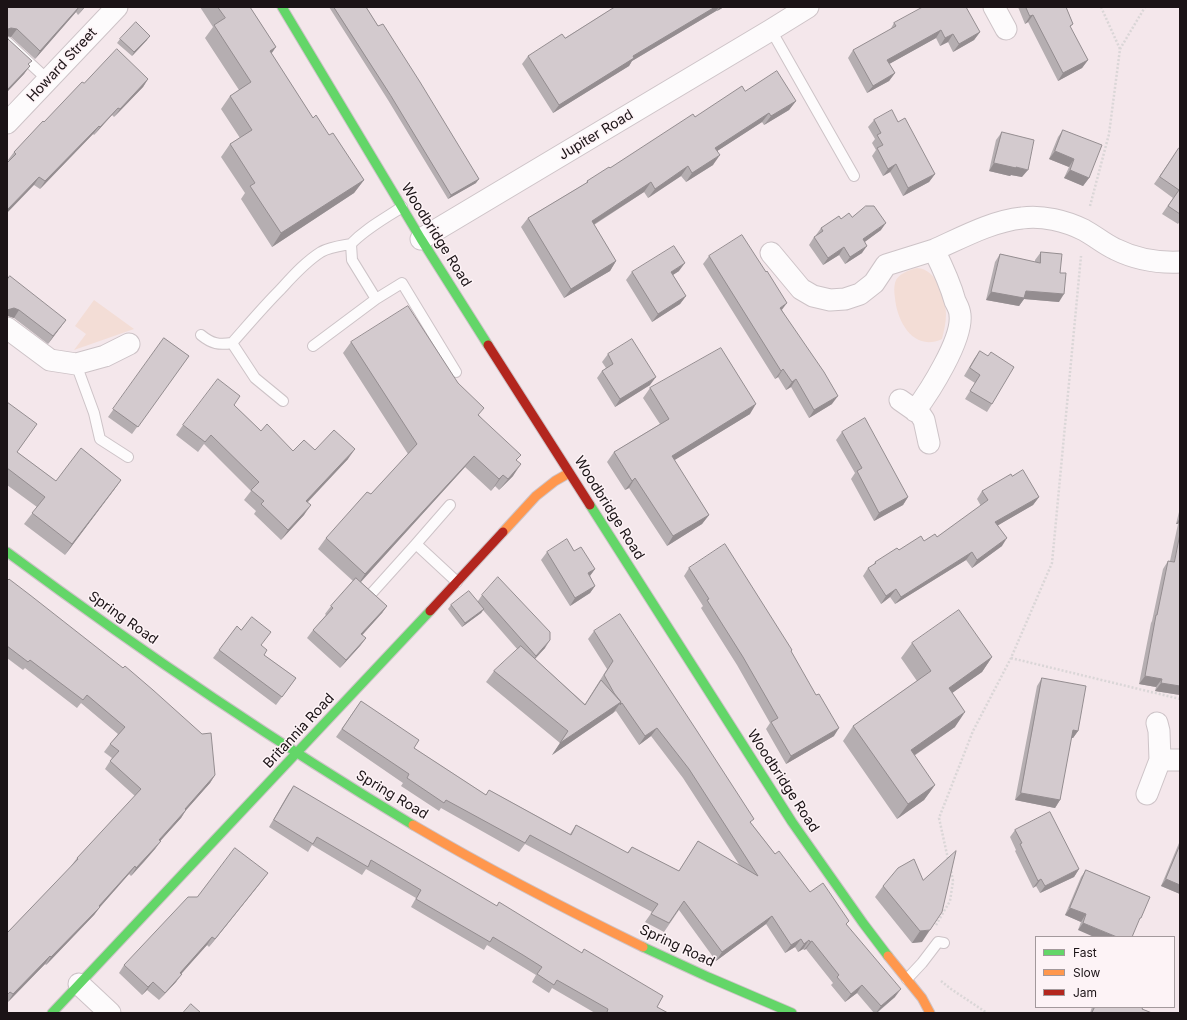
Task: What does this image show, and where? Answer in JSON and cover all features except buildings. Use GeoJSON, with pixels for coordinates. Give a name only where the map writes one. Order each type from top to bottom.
{"type":"FeatureCollection","features":[{"type":"Feature","properties":{"kind":"street","name":"Howard Street"},"geometry":{"type":"LineString","coordinates":[[7,123],[117,7]]}},
{"type":"Feature","properties":{"kind":"street","name":"Woodbridge Road"},"geometry":{"type":"LineString","coordinates":[[282,7],[421,239],[792,822],[863,923],[922,998],[930,1013]]}},
{"type":"Feature","properties":{"kind":"street","name":"Jupiter Road"},"geometry":{"type":"LineString","coordinates":[[421,239],[808,7]]}},
{"type":"Feature","properties":{"kind":"street"},"geometry":{"type":"LineString","coordinates":[[994,7],[1006,29]]}},
{"type":"Feature","properties":{"kind":"street"},"geometry":{"type":"LineString","coordinates":[[771,253],[801,289],[814,296],[830,300],[845,299],[860,294],[874,283],[886,265],[934,250],[976,231],[1002,222],[1022,218],[1038,217],[1064,222],[1084,230],[1115,249],[1134,256],[1149,261],[1180,262]]}},
{"type":"Feature","properties":{"kind":"street"},"geometry":{"type":"LineString","coordinates":[[929,443],[924,420],[920,414],[908,405],[928,393],[960,329],[960,315],[952,291],[934,250]]}},
{"type":"Feature","properties":{"kind":"street"},"geometry":{"type":"LineString","coordinates":[[7,328],[50,360],[76,364],[105,356],[129,344]]}},
{"type":"Feature","properties":{"kind":"street","name":"Britannia Road"},"geometry":{"type":"LineString","coordinates":[[52,1013],[298,753],[458,582],[536,496],[569,472]]}},
{"type":"Feature","properties":{"kind":"street","name":"Spring Road"},"geometry":{"type":"LineString","coordinates":[[7,552],[200,689],[378,804],[461,853],[551,901],[652,950],[741,992],[792,1013]]}},
{"type":"Feature","properties":{"kind":"street"},"geometry":{"type":"LineString","coordinates":[[1147,794],[1170,760],[1157,723]]}},
{"type":"Feature","properties":{"kind":"street"},"geometry":{"type":"LineString","coordinates":[[79,984],[110,1013]]}},
{"type":"Feature","properties":{"kind":"lane"},"geometry":{"type":"LineString","coordinates":[[771,30],[854,176]]}},
{"type":"Feature","properties":{"kind":"lane"},"geometry":{"type":"LineString","coordinates":[[7,42],[48,80]]}},
{"type":"Feature","properties":{"kind":"lane"},"geometry":{"type":"LineString","coordinates":[[201,335],[207,340],[220,345],[232,343],[253,318],[308,262],[321,252],[336,246],[351,244],[359,235],[402,208]]}},
{"type":"Feature","properties":{"kind":"lane"},"geometry":{"type":"LineString","coordinates":[[351,244],[352,260],[376,299]]}},
{"type":"Feature","properties":{"kind":"lane"},"geometry":{"type":"LineString","coordinates":[[313,346],[376,299],[402,284],[456,372]]}},
{"type":"Feature","properties":{"kind":"lane"},"geometry":{"type":"LineString","coordinates":[[232,343],[255,378],[282,401]]}},
{"type":"Feature","properties":{"kind":"lane"},"geometry":{"type":"LineString","coordinates":[[76,364],[94,413],[100,439],[128,457]]}},
{"type":"Feature","properties":{"kind":"lane"},"geometry":{"type":"LineString","coordinates":[[371,594],[450,505]]}},
{"type":"Feature","properties":{"kind":"lane"},"geometry":{"type":"LineString","coordinates":[[416,544],[458,582]]}},
{"type":"Feature","properties":{"kind":"lane"},"geometry":{"type":"LineString","coordinates":[[907,979],[922,963],[938,942],[944,943]]}},
{"type":"Feature","properties":{"kind":"path"},"geometry":{"type":"LineString","coordinates":[[1101,7],[1120,49]]}},
{"type":"Feature","properties":{"kind":"path"},"geometry":{"type":"LineString","coordinates":[[948,860],[940,818],[974,731],[1011,658],[1052,563],[1084,230],[1109,134],[1120,49],[1145,7]]}},
{"type":"Feature","properties":{"kind":"path"},"geometry":{"type":"LineString","coordinates":[[1011,658],[1180,699]]}},
{"type":"Feature","properties":{"kind":"path"},"geometry":{"type":"LineString","coordinates":[[934,928],[950,901],[953,881],[950,867]]}},
{"type":"Feature","properties":{"kind":"shaded area"},"geometry":{"type":"Polygon","coordinates":[[[917,268],[930,273],[935,279],[942,292],[946,307],[945,326],[942,339],[932,342],[915,338],[903,325],[896,307],[894,290],[896,280],[904,273],[917,268]]]}},
{"type":"Feature","properties":{"kind":"shaded area"},"geometry":{"type":"Polygon","coordinates":[[[94,300],[134,329],[74,350],[86,334],[75,326],[94,300]]]}},
{"type":"Feature","properties":{"kind":"traffic: fast"},"geometry":{"type":"LineString","coordinates":[[282,7],[421,239],[488,345]]}},
{"type":"Feature","properties":{"kind":"traffic: fast"},"geometry":{"type":"LineString","coordinates":[[590,505],[792,822],[888,956]]}},
{"type":"Feature","properties":{"kind":"traffic: fast"},"geometry":{"type":"LineString","coordinates":[[7,552],[156,659],[309,761],[413,825]]}},
{"type":"Feature","properties":{"kind":"traffic: fast"},"geometry":{"type":"LineString","coordinates":[[52,1013],[430,611]]}},
{"type":"Feature","properties":{"kind":"traffic: fast"},"geometry":{"type":"LineString","coordinates":[[643,947],[792,1013]]}},
{"type":"Feature","properties":{"kind":"traffic: slow"},"geometry":{"type":"LineString","coordinates":[[503,532],[536,496],[555,481],[569,473]]}},
{"type":"Feature","properties":{"kind":"traffic: slow"},"geometry":{"type":"LineString","coordinates":[[413,825],[527,888],[643,947]]}},
{"type":"Feature","properties":{"kind":"traffic: slow"},"geometry":{"type":"LineString","coordinates":[[888,956],[922,998],[930,1013]]}},
{"type":"Feature","properties":{"kind":"traffic: jam"},"geometry":{"type":"LineString","coordinates":[[488,345],[590,505]]}},
{"type":"Feature","properties":{"kind":"traffic: jam"},"geometry":{"type":"LineString","coordinates":[[430,611],[503,532]]}}]}
